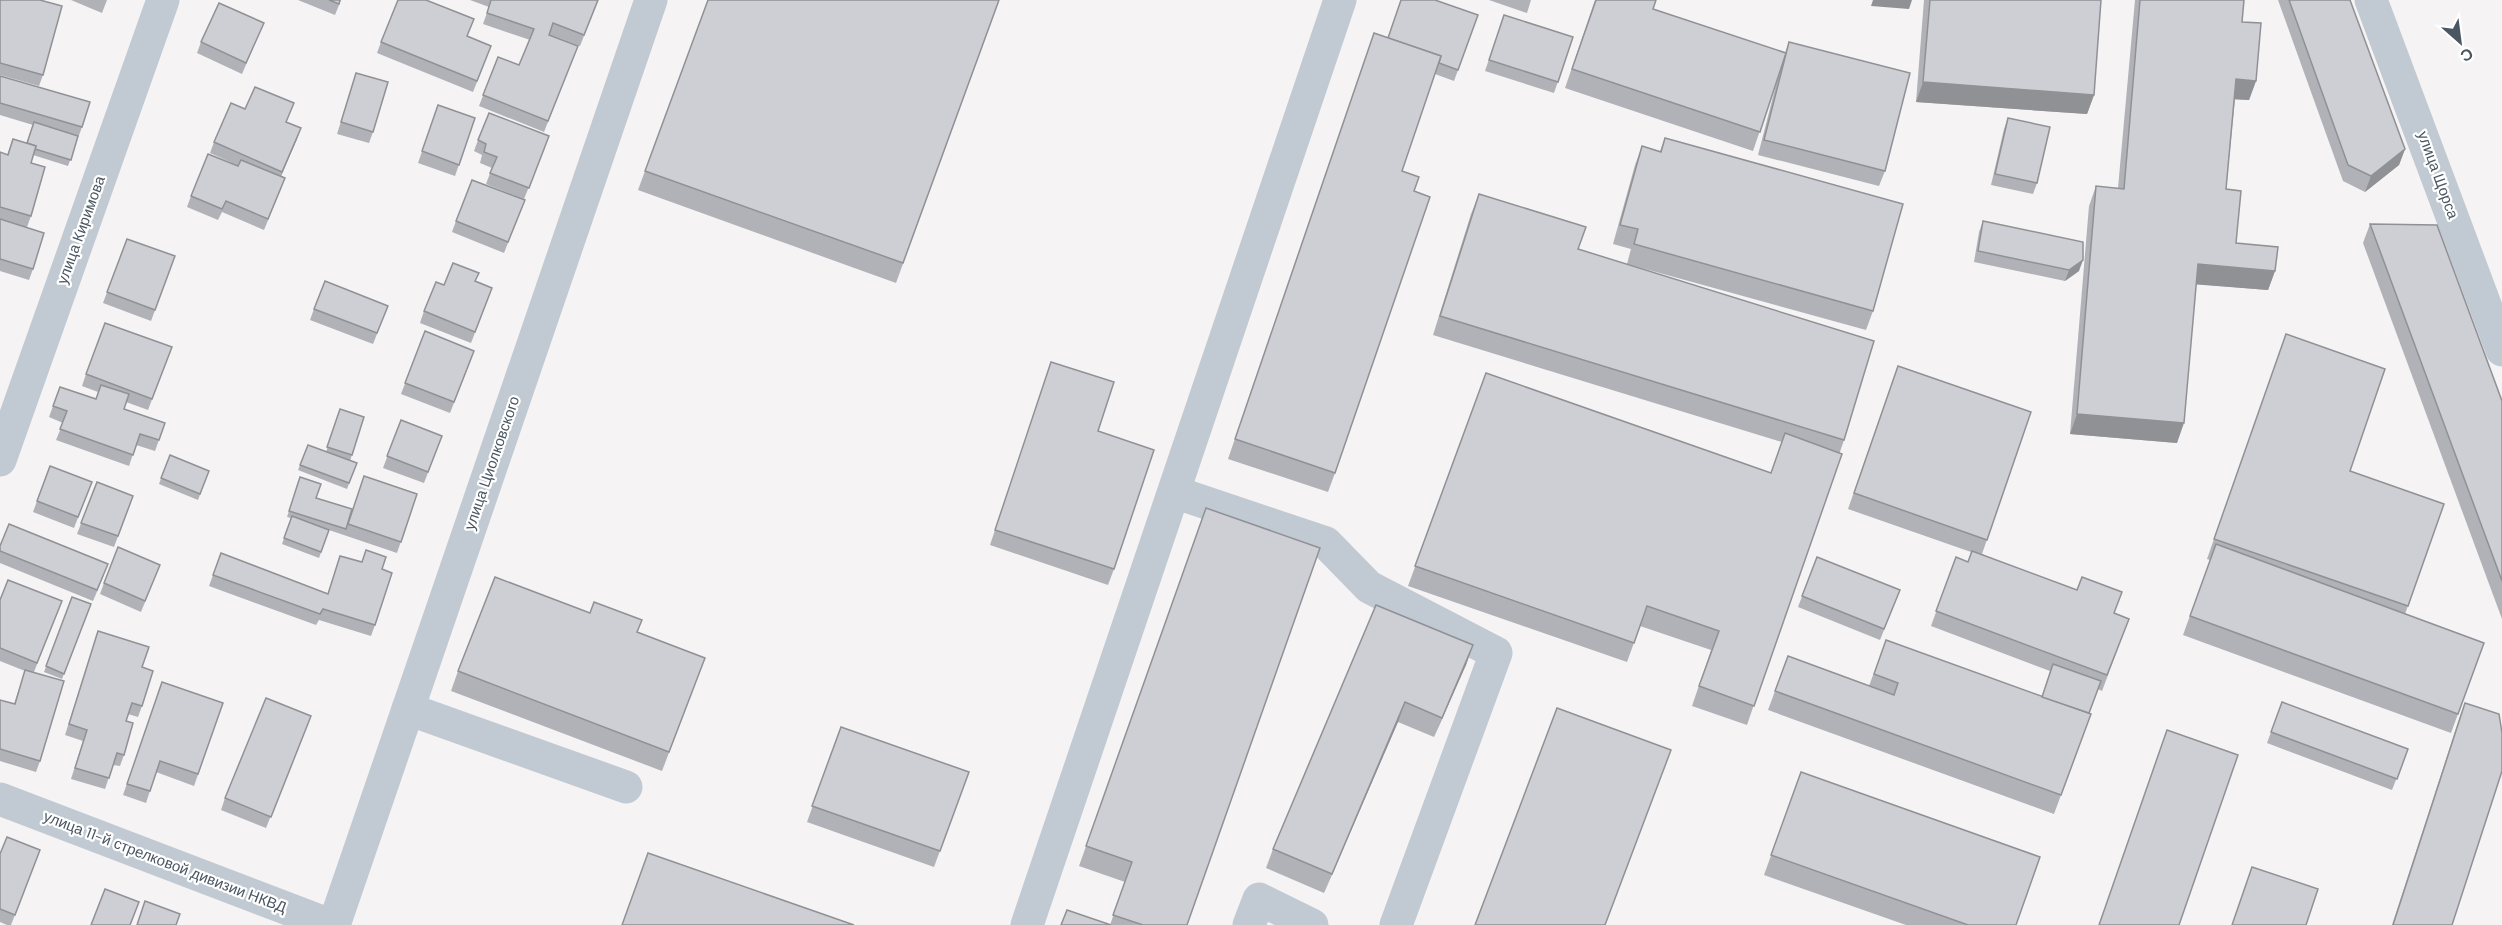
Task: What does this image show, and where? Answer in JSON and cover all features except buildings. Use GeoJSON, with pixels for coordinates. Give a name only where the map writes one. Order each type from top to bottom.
{"type":"FeatureCollection","features":[{"type":"Feature","properties":{"kind":"street","name":"улица Киримова"},"geometry":{"type":"LineString","coordinates":[[0,460],[163,0]]}},
{"type":"Feature","properties":{"kind":"street","name":"улица Циолковского"},"geometry":{"type":"LineString","coordinates":[[332,925],[651,0]]}},
{"type":"Feature","properties":{"kind":"street"},"geometry":{"type":"LineString","coordinates":[[1027,925],[1340,0]]}},
{"type":"Feature","properties":{"kind":"street","name":"улица Щорса"},"geometry":{"type":"LineString","coordinates":[[2372,0],[2502,350]]}},
{"type":"Feature","properties":{"kind":"street"},"geometry":{"type":"LineString","coordinates":[[1174,492],[1326,543],[1369,587],[1496,653],[1396,925]]}},
{"type":"Feature","properties":{"kind":"street"},"geometry":{"type":"LineString","coordinates":[[408,710],[626,787]]}},
{"type":"Feature","properties":{"kind":"street","name":"улица 11-й стрелковой дивизии НКВД"},"geometry":{"type":"LineString","coordinates":[[0,800],[332,925]]}},
{"type":"Feature","properties":{"kind":"street"},"geometry":{"type":"LineString","coordinates":[[1249,925],[1259,899],[1312,925]]}}]}
